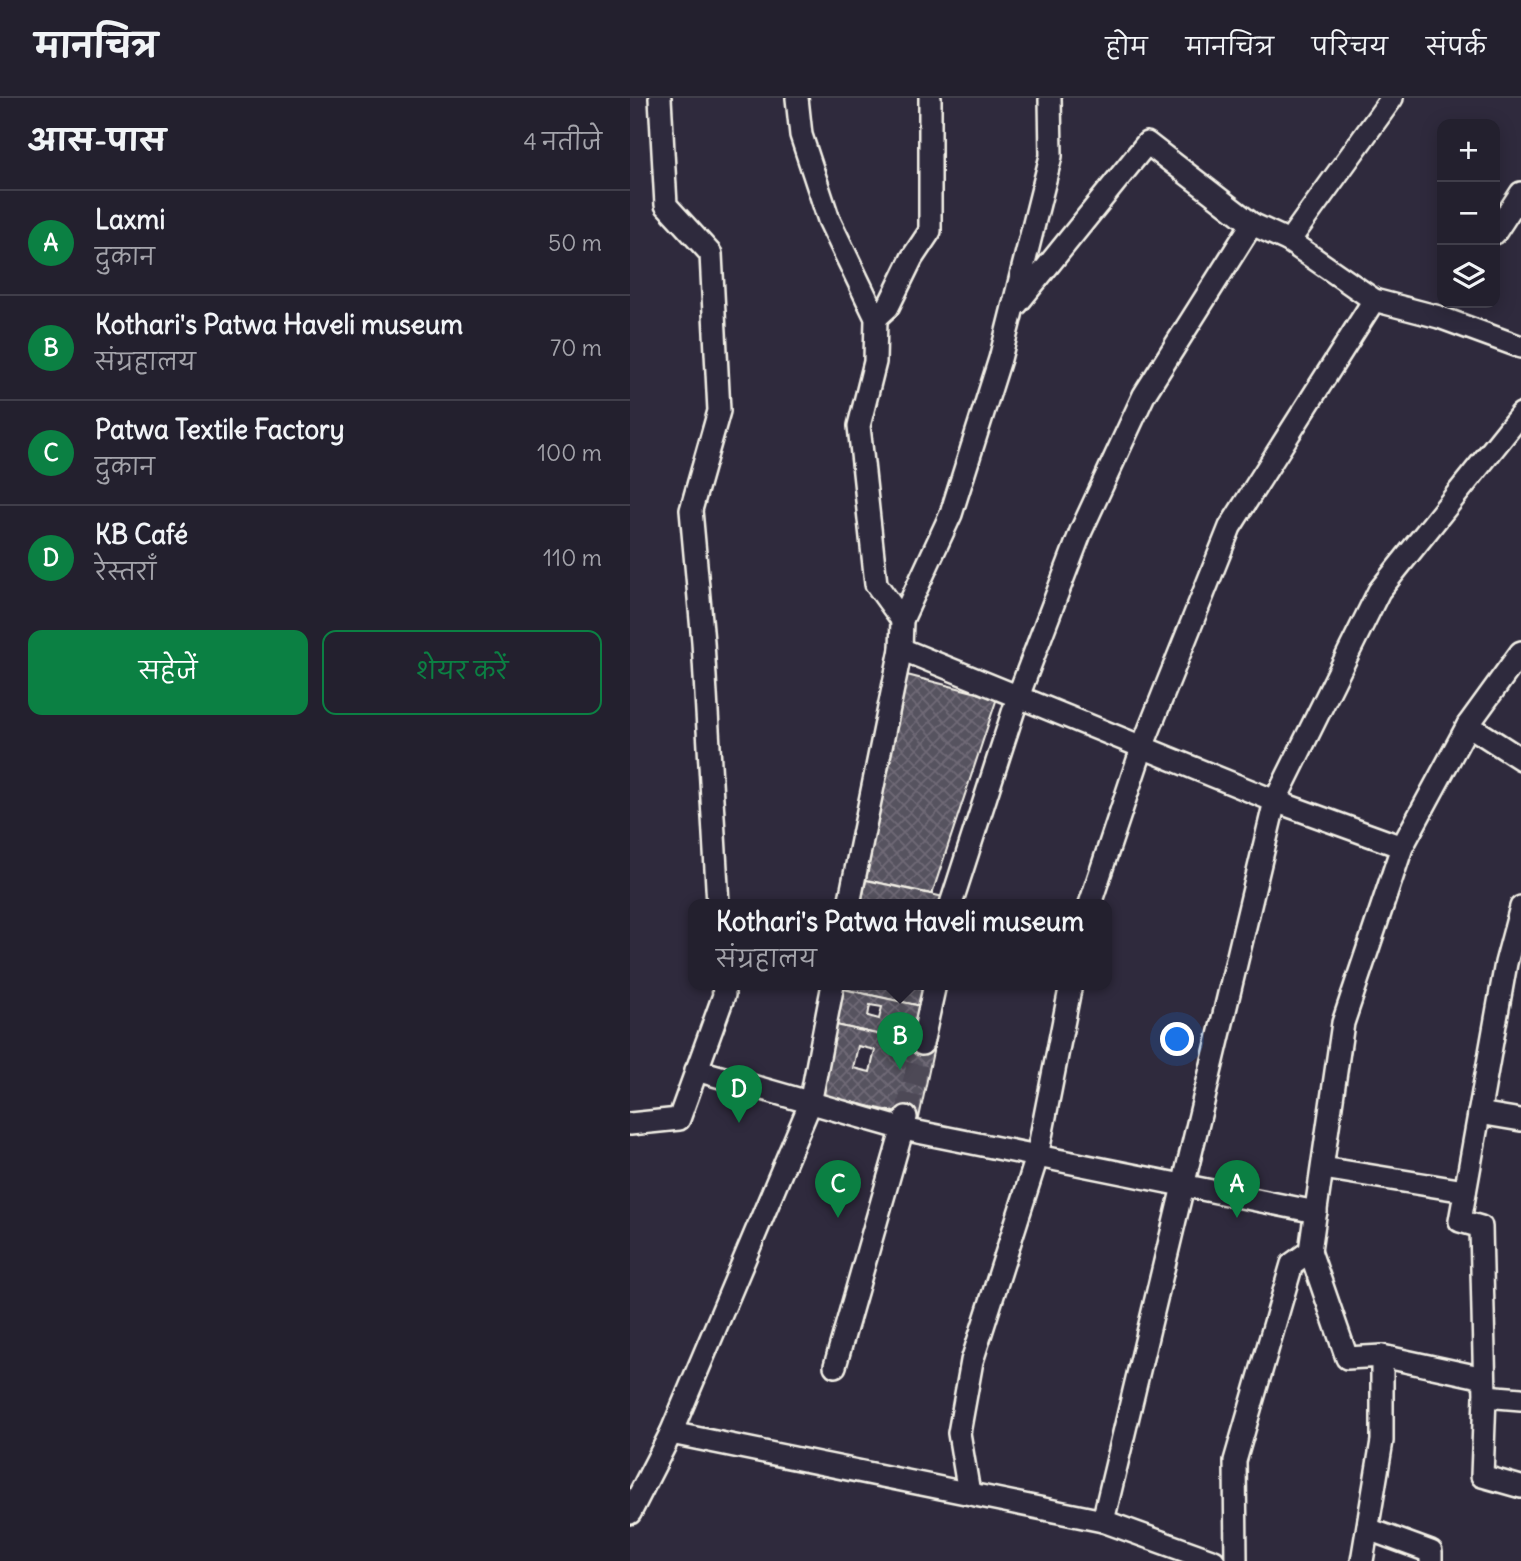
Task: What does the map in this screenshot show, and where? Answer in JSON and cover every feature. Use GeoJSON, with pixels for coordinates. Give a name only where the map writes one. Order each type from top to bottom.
{"type":"FeatureCollection","features":[{"type":"Feature","properties":{"kind":"street"},"geometry":{"type":"LineString","coordinates":[[660,98],[666,205],[711,254],[719,411],[691,510],[703,642],[718,899]]}},
{"type":"Feature","properties":{"kind":"street"},"geometry":{"type":"LineString","coordinates":[[797,98],[801,135],[828,220],[876,318],[875,362],[859,426],[876,584],[902,620]]}},
{"type":"Feature","properties":{"kind":"street"},"geometry":{"type":"LineString","coordinates":[[876,318],[888,307],[912,258],[929,231],[930,98]]}},
{"type":"Feature","properties":{"kind":"street"},"geometry":{"type":"LineString","coordinates":[[850,899],[901,649],[902,620],[951,514],[1012,312],[1051,156],[1050,98]]}},
{"type":"Feature","properties":{"kind":"street"},"geometry":{"type":"LineString","coordinates":[[1289,241],[1392,98]]}},
{"type":"Feature","properties":{"kind":"street"},"geometry":{"type":"LineString","coordinates":[[1012,312],[1147,143],[1252,224],[1289,241],[1374,300],[1444,310],[1521,347]]}},
{"type":"Feature","properties":{"kind":"street"},"geometry":{"type":"LineString","coordinates":[[1500,225],[1521,193]]}},
{"type":"Feature","properties":{"kind":"street"},"geometry":{"type":"LineString","coordinates":[[953,899],[1018,694],[1081,531],[1144,395],[1252,224]]}},
{"type":"Feature","properties":{"kind":"street"},"geometry":{"type":"LineString","coordinates":[[1092,899],[1143,745],[1230,527],[1374,300]]}},
{"type":"Feature","properties":{"kind":"street"},"geometry":{"type":"LineString","coordinates":[[1103,1521],[1275,801],[1379,591],[1521,414]]}},
{"type":"Feature","properties":{"kind":"street"},"geometry":{"type":"LineString","coordinates":[[901,649],[1018,694],[1275,801],[1402,847]]}},
{"type":"Feature","properties":{"kind":"street"},"geometry":{"type":"LineString","coordinates":[[1521,652],[1468,725],[1402,847],[1343,1023],[1310,1251],[1347,1358],[1382,1356],[1521,1399]]}},
{"type":"Feature","properties":{"kind":"street"},"geometry":{"type":"LineString","coordinates":[[1468,725],[1521,759]]}},
{"type":"Feature","properties":{"kind":"street"},"geometry":{"type":"LineString","coordinates":[[1521,907],[1513,965],[1479,1113],[1460,1221],[1481,1227],[1485,1387],[1482,1476],[1521,1487]]}},
{"type":"Feature","properties":{"kind":"street"},"geometry":{"type":"LineString","coordinates":[[630,1124],[678,1119],[724,990]]}},
{"type":"Feature","properties":{"kind":"street"},"geometry":{"type":"LineString","coordinates":[[630,1513],[671,1433],[810,1104],[832,990]]}},
{"type":"Feature","properties":{"kind":"street"},"geometry":{"type":"LineString","coordinates":[[922,1044],[934,990]]}},
{"type":"Feature","properties":{"kind":"street"},"geometry":{"type":"LineString","coordinates":[[970,1493],[959,1433],[972,1362],[1037,1157],[1070,990]]}},
{"type":"Feature","properties":{"kind":"street"},"geometry":{"type":"LineString","coordinates":[[696,1070],[810,1104],[905,1122],[1037,1157],[1185,1184],[1316,1212]]}},
{"type":"Feature","properties":{"kind":"street"},"geometry":{"type":"LineString","coordinates":[[1479,1113],[1521,1120]]}},
{"type":"Feature","properties":{"kind":"street"},"geometry":{"type":"LineString","coordinates":[[835,1366],[905,1122]]}},
{"type":"Feature","properties":{"kind":"street"},"geometry":{"type":"LineString","coordinates":[[1323,1168],[1465,1191]]}},
{"type":"Feature","properties":{"kind":"street"},"geometry":{"type":"LineString","coordinates":[[1236,1561],[1235,1461],[1292,1264],[1310,1251]]}},
{"type":"Feature","properties":{"kind":"street"},"geometry":{"type":"LineString","coordinates":[[1362,1561],[1381,1441],[1382,1356]]}},
{"type":"Feature","properties":{"kind":"street"},"geometry":{"type":"LineString","coordinates":[[671,1433],[1103,1521],[1214,1561]]}},
{"type":"Feature","properties":{"kind":"street"},"geometry":{"type":"LineString","coordinates":[[1368,1530],[1431,1552],[1431,1561]]}},
{"type":"Feature","properties":{"kind":"building"},"geometry":{"type":"Polygon","coordinates":[[[903,674],[997,698],[932,894],[866,880],[903,674]]]}},
{"type":"Feature","properties":{"kind":"building"},"geometry":{"type":"Polygon","coordinates":[[[866,880],[944,897],[944,899],[862,899],[866,880]]]}},
{"type":"Feature","properties":{"kind":"building"},"geometry":{"type":"Polygon","coordinates":[[[843,990],[921,1006],[913,1042],[836,1025],[843,990]],[[870,1005],[868,1016],[879,1019],[882,1007],[870,1005]]]}},
{"type":"Feature","properties":{"kind":"building"},"geometry":{"type":"Polygon","coordinates":[[[848,990],[924,990],[921,1006],[848,990]]]}},
{"type":"Feature","properties":{"kind":"building"},"geometry":{"type":"Polygon","coordinates":[[[836,1025],[934,1047],[919,1118],[821,1095],[836,1025]],[[858,1046],[853,1068],[870,1072],[875,1050],[858,1046]]]}},
{"type":"Feature","properties":{"kind":"tunnel"},"geometry":{"type":"LineString","coordinates":[[906,1115],[922,1044]]}},
{"type":"Feature","properties":{"kind":"place","name":"Kothari's Patwa Haveli museum"},"geometry":{"type":"Point","coordinates":[900,1070]}},
{"type":"Feature","properties":{"kind":"place","name":"KB Café"},"geometry":{"type":"Point","coordinates":[739,1123]}},
{"type":"Feature","properties":{"kind":"place","name":"Patwa Textile Factory"},"geometry":{"type":"Point","coordinates":[838,1218]}},
{"type":"Feature","properties":{"kind":"place","name":"Laxmi"},"geometry":{"type":"Point","coordinates":[1237,1218]}}]}
